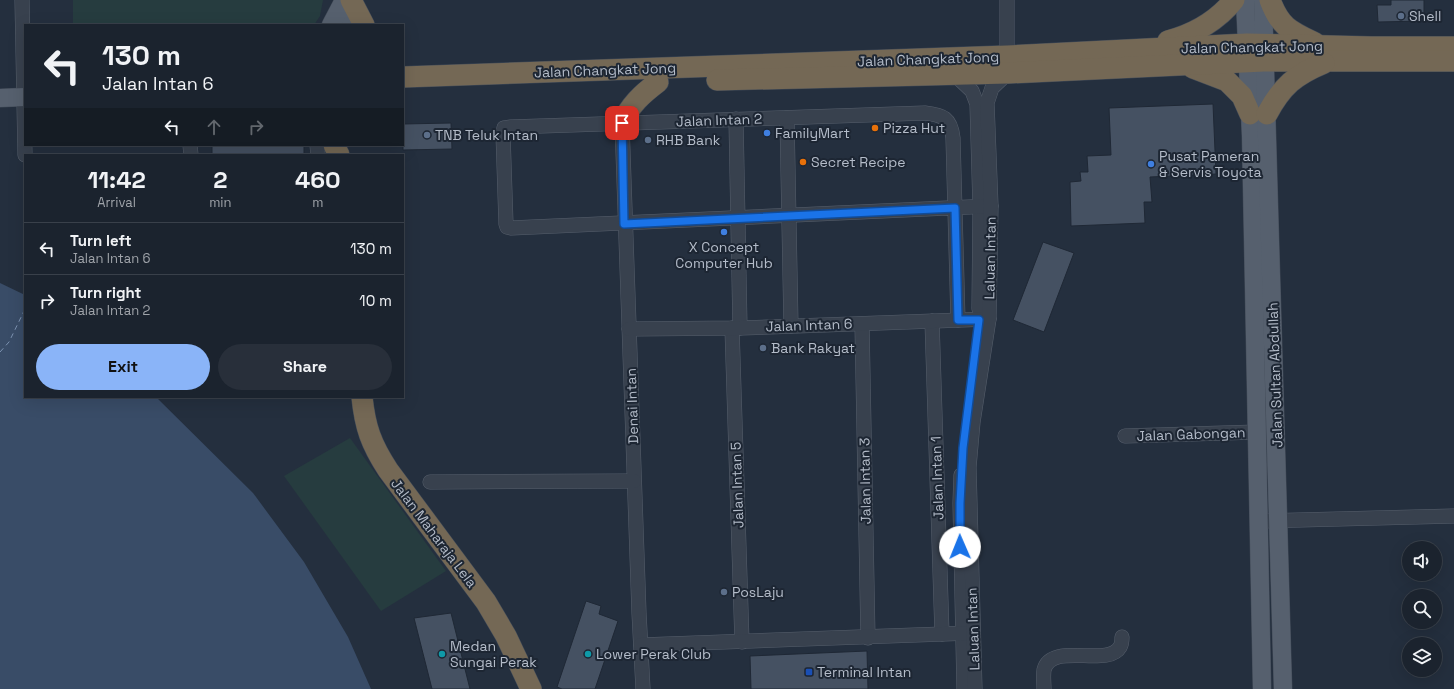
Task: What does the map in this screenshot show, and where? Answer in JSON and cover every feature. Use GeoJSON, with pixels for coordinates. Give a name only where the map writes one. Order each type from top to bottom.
{"type":"FeatureCollection","features":[{"type":"Feature","properties":{"kind":"highway"},"geometry":{"type":"LineString","coordinates":[[351,0],[363,24]]}},
{"type":"Feature","properties":{"kind":"highway"},"geometry":{"type":"LineString","coordinates":[[1134,49],[1178,38],[1197,31],[1216,18],[1234,0]]}},
{"type":"Feature","properties":{"kind":"highway"},"geometry":{"type":"LineString","coordinates":[[1185,65],[1227,81],[1258,114],[1280,91],[1308,70],[1324,53],[1284,25],[1278,19],[1270,0]]}},
{"type":"Feature","properties":{"kind":"highway","name":"Jalan Changkat Jong"},"geometry":{"type":"LineString","coordinates":[[404,88],[954,74],[1008,64],[1134,49],[1256,53],[1324,53],[1454,47]]}},
{"type":"Feature","properties":{"kind":"highway","name":"Jalan Changkat Jong"},"geometry":{"type":"LineString","coordinates":[[404,77],[1008,64],[1185,65],[1256,53]]}},
{"type":"Feature","properties":{"kind":"highway","name":"Jalan Changkat Jong"},"geometry":{"type":"LineString","coordinates":[[1324,53],[1454,61]]}},
{"type":"Feature","properties":{"kind":"highway"},"geometry":{"type":"LineString","coordinates":[[404,64],[427,76]]}},
{"type":"Feature","properties":{"kind":"highway"},"geometry":{"type":"LineString","coordinates":[[622,123],[638,97],[658,82]]}},
{"type":"Feature","properties":{"kind":"highway","name":"Jalan Maharaja Lela"},"geometry":{"type":"LineString","coordinates":[[362,398],[364,415],[369,435],[377,453],[486,602],[506,636],[531,689]]}},
{"type":"Feature","properties":{"kind":"highway","name":"Jalan Maharaja Lela"},"geometry":{"type":"LineString","coordinates":[[518,664],[522,689]]}},
{"type":"Feature","properties":{"kind":"main road"},"geometry":{"type":"LineString","coordinates":[[332,24],[344,0]]}},
{"type":"Feature","properties":{"kind":"main road"},"geometry":{"type":"LineString","coordinates":[[348,0],[349,24]]}},
{"type":"Feature","properties":{"kind":"main road"},"geometry":{"type":"LineString","coordinates":[[1245,0],[1256,53]]}},
{"type":"Feature","properties":{"kind":"main road"},"geometry":{"type":"LineString","coordinates":[[1256,53],[1264,0]]}},
{"type":"Feature","properties":{"kind":"main road","name":"Jalan Sultan Abdullah"},"geometry":{"type":"LineString","coordinates":[[1256,53],[1279,521],[1283,689]]}},
{"type":"Feature","properties":{"kind":"main road"},"geometry":{"type":"LineString","coordinates":[[0,98],[24,97]]}},
{"type":"Feature","properties":{"kind":"main road","name":"Jalan Sultan Abdullah"},"geometry":{"type":"LineString","coordinates":[[1258,114],[1257,432],[1262,689]]}},
{"type":"Feature","properties":{"kind":"street"},"geometry":{"type":"LineString","coordinates":[[22,0],[24,97]]}},
{"type":"Feature","properties":{"kind":"street"},"geometry":{"type":"LineString","coordinates":[[1007,0],[1008,64]]}},
{"type":"Feature","properties":{"kind":"street","name":"Laluan Intan"},"geometry":{"type":"LineString","coordinates":[[975,689],[968,633],[960,503],[964,441],[984,319],[987,103],[992,88],[1008,64]]}},
{"type":"Feature","properties":{"kind":"street","name":"Laluan Intan"},"geometry":{"type":"LineString","coordinates":[[954,74],[972,91],[977,104],[986,206]]}},
{"type":"Feature","properties":{"kind":"street","name":"Jalan Intan 2"},"geometry":{"type":"LineString","coordinates":[[624,224],[507,227],[504,173],[504,128],[736,119],[925,113],[936,114],[944,117],[950,123],[953,130],[958,320]]}},
{"type":"Feature","properties":{"kind":"street"},"geometry":{"type":"LineString","coordinates":[[787,118],[791,326]]}},
{"type":"Feature","properties":{"kind":"street","name":"Jalan Intan 5"},"geometry":{"type":"LineString","coordinates":[[736,119],[738,218],[736,328],[742,642]]}},
{"type":"Feature","properties":{"kind":"street","name":"Denai Intan"},"geometry":{"type":"LineString","coordinates":[[622,123],[624,224],[643,689]]}},
{"type":"Feature","properties":{"kind":"street"},"geometry":{"type":"LineString","coordinates":[[624,224],[986,206]]}},
{"type":"Feature","properties":{"kind":"street","name":"Jalan Intan 6"},"geometry":{"type":"LineString","coordinates":[[629,329],[736,328],[984,319]]}},
{"type":"Feature","properties":{"kind":"street","name":"Jalan Intan 1"},"geometry":{"type":"LineString","coordinates":[[932,321],[942,634]]}},
{"type":"Feature","properties":{"kind":"street","name":"Jalan Intan 3"},"geometry":{"type":"LineString","coordinates":[[862,324],[868,638]]}},
{"type":"Feature","properties":{"kind":"street","name":"Jalan Gabongan"},"geometry":{"type":"LineString","coordinates":[[1125,436],[1257,432]]}},
{"type":"Feature","properties":{"kind":"street"},"geometry":{"type":"LineString","coordinates":[[430,482],[634,481]]}},
{"type":"Feature","properties":{"kind":"street"},"geometry":{"type":"LineString","coordinates":[[1259,521],[1454,516]]}},
{"type":"Feature","properties":{"kind":"street"},"geometry":{"type":"LineString","coordinates":[[642,645],[868,638],[968,633]]}},
{"type":"Feature","properties":{"kind":"street","name":"Laluan Intan"},"geometry":{"type":"LineString","coordinates":[[964,689],[968,633]]}},
{"type":"Feature","properties":{"kind":"street"},"geometry":{"type":"LineString","coordinates":[[1044,689],[1044,670],[1048,662],[1055,658],[1067,656],[1114,653],[1121,646],[1122,638]]}},
{"type":"Feature","properties":{"kind":"green space"},"geometry":{"type":"Polygon","coordinates":[[[73,0],[323,0],[320,16],[315,24],[73,24],[73,0]]]}},
{"type":"Feature","properties":{"kind":"green space"},"geometry":{"type":"Polygon","coordinates":[[[350,438],[446,571],[381,611],[284,476],[350,438]]]}},
{"type":"Feature","properties":{"kind":"water"},"geometry":{"type":"Polygon","coordinates":[[[0,283],[24,295],[24,398],[157,398],[253,493],[304,562],[348,637],[371,689],[0,689],[0,283]]]}},
{"type":"Feature","properties":{"kind":"building","name":"Shell"},"geometry":{"type":"Polygon","coordinates":[[[1391,0],[1424,0],[1424,21],[1378,22],[1377,5],[1391,5],[1391,0]]]}},
{"type":"Feature","properties":{"kind":"building","name":"Pusat Pameran & Servis Toyota"},"geometry":{"type":"Polygon","coordinates":[[[1213,104],[1216,174],[1150,177],[1152,202],[1144,202],[1145,223],[1071,226],[1070,182],[1081,181],[1080,172],[1088,172],[1087,156],[1111,155],[1109,108],[1213,104]]]}},
{"type":"Feature","properties":{"kind":"building","name":"TNB Teluk Intan"},"geometry":{"type":"Polygon","coordinates":[[[451,123],[452,149],[403,150],[404,124],[451,123]]]}},
{"type":"Feature","properties":{"kind":"building"},"geometry":{"type":"Polygon","coordinates":[[[212,146],[304,146],[304,154],[212,154],[212,146]]]}},
{"type":"Feature","properties":{"kind":"building"},"geometry":{"type":"Polygon","coordinates":[[[1043,242],[1074,253],[1044,332],[1013,320],[1043,242]]]}},
{"type":"Feature","properties":{"kind":"building","name":"Lower Perak Club"},"geometry":{"type":"Polygon","coordinates":[[[586,601],[601,606],[599,614],[618,621],[595,689],[562,689],[557,687],[586,601]]]}},
{"type":"Feature","properties":{"kind":"building","name":"Medan Sungai Perak"},"geometry":{"type":"Polygon","coordinates":[[[451,613],[470,689],[432,689],[414,618],[451,613]]]}},
{"type":"Feature","properties":{"kind":"building","name":"Terminal Intan"},"geometry":{"type":"Polygon","coordinates":[[[867,651],[868,689],[751,689],[750,656],[867,651]]]}},
{"type":"Feature","properties":{"kind":"ferry route"},"geometry":{"type":"LineString","coordinates":[[0,352],[9,342],[24,311]]}},
{"type":"Feature","properties":{"kind":"place","name":"Shell"},"geometry":{"type":"Point","coordinates":[1401,16]}},
{"type":"Feature","properties":{"kind":"place","name":"Pizza Hut"},"geometry":{"type":"Point","coordinates":[875,128]}},
{"type":"Feature","properties":{"kind":"place","name":"FamilyMart"},"geometry":{"type":"Point","coordinates":[767,133]}},
{"type":"Feature","properties":{"kind":"place","name":"TNB Teluk Intan"},"geometry":{"type":"Point","coordinates":[427,135]}},
{"type":"Feature","properties":{"kind":"place","name":"RHB Bank"},"geometry":{"type":"Point","coordinates":[648,140]}},
{"type":"Feature","properties":{"kind":"place","name":"Secret Recipe"},"geometry":{"type":"Point","coordinates":[803,162]}},
{"type":"Feature","properties":{"kind":"place","name":"Pusat Pameran & Servis Toyota"},"geometry":{"type":"Point","coordinates":[1151,164]}},
{"type":"Feature","properties":{"kind":"place","name":"X Concept Computer Hub"},"geometry":{"type":"Point","coordinates":[724,232]}},
{"type":"Feature","properties":{"kind":"place","name":"Bank Rakyat"},"geometry":{"type":"Point","coordinates":[763,348]}},
{"type":"Feature","properties":{"kind":"place","name":"PosLaju"},"geometry":{"type":"Point","coordinates":[724,592]}},
{"type":"Feature","properties":{"kind":"place","name":"Medan Sungai Perak"},"geometry":{"type":"Point","coordinates":[442,654]}},
{"type":"Feature","properties":{"kind":"place","name":"Lower Perak Club"},"geometry":{"type":"Point","coordinates":[588,654]}},
{"type":"Feature","properties":{"kind":"place","name":"Terminal Intan"},"geometry":{"type":"Point","coordinates":[809,672]}},
{"type":"Feature","properties":{"kind":"route"},"geometry":{"type":"LineString","coordinates":[[622,123],[624,224],[955,208],[958,320],[979,320],[963,448],[960,503],[960,547]]}}]}
